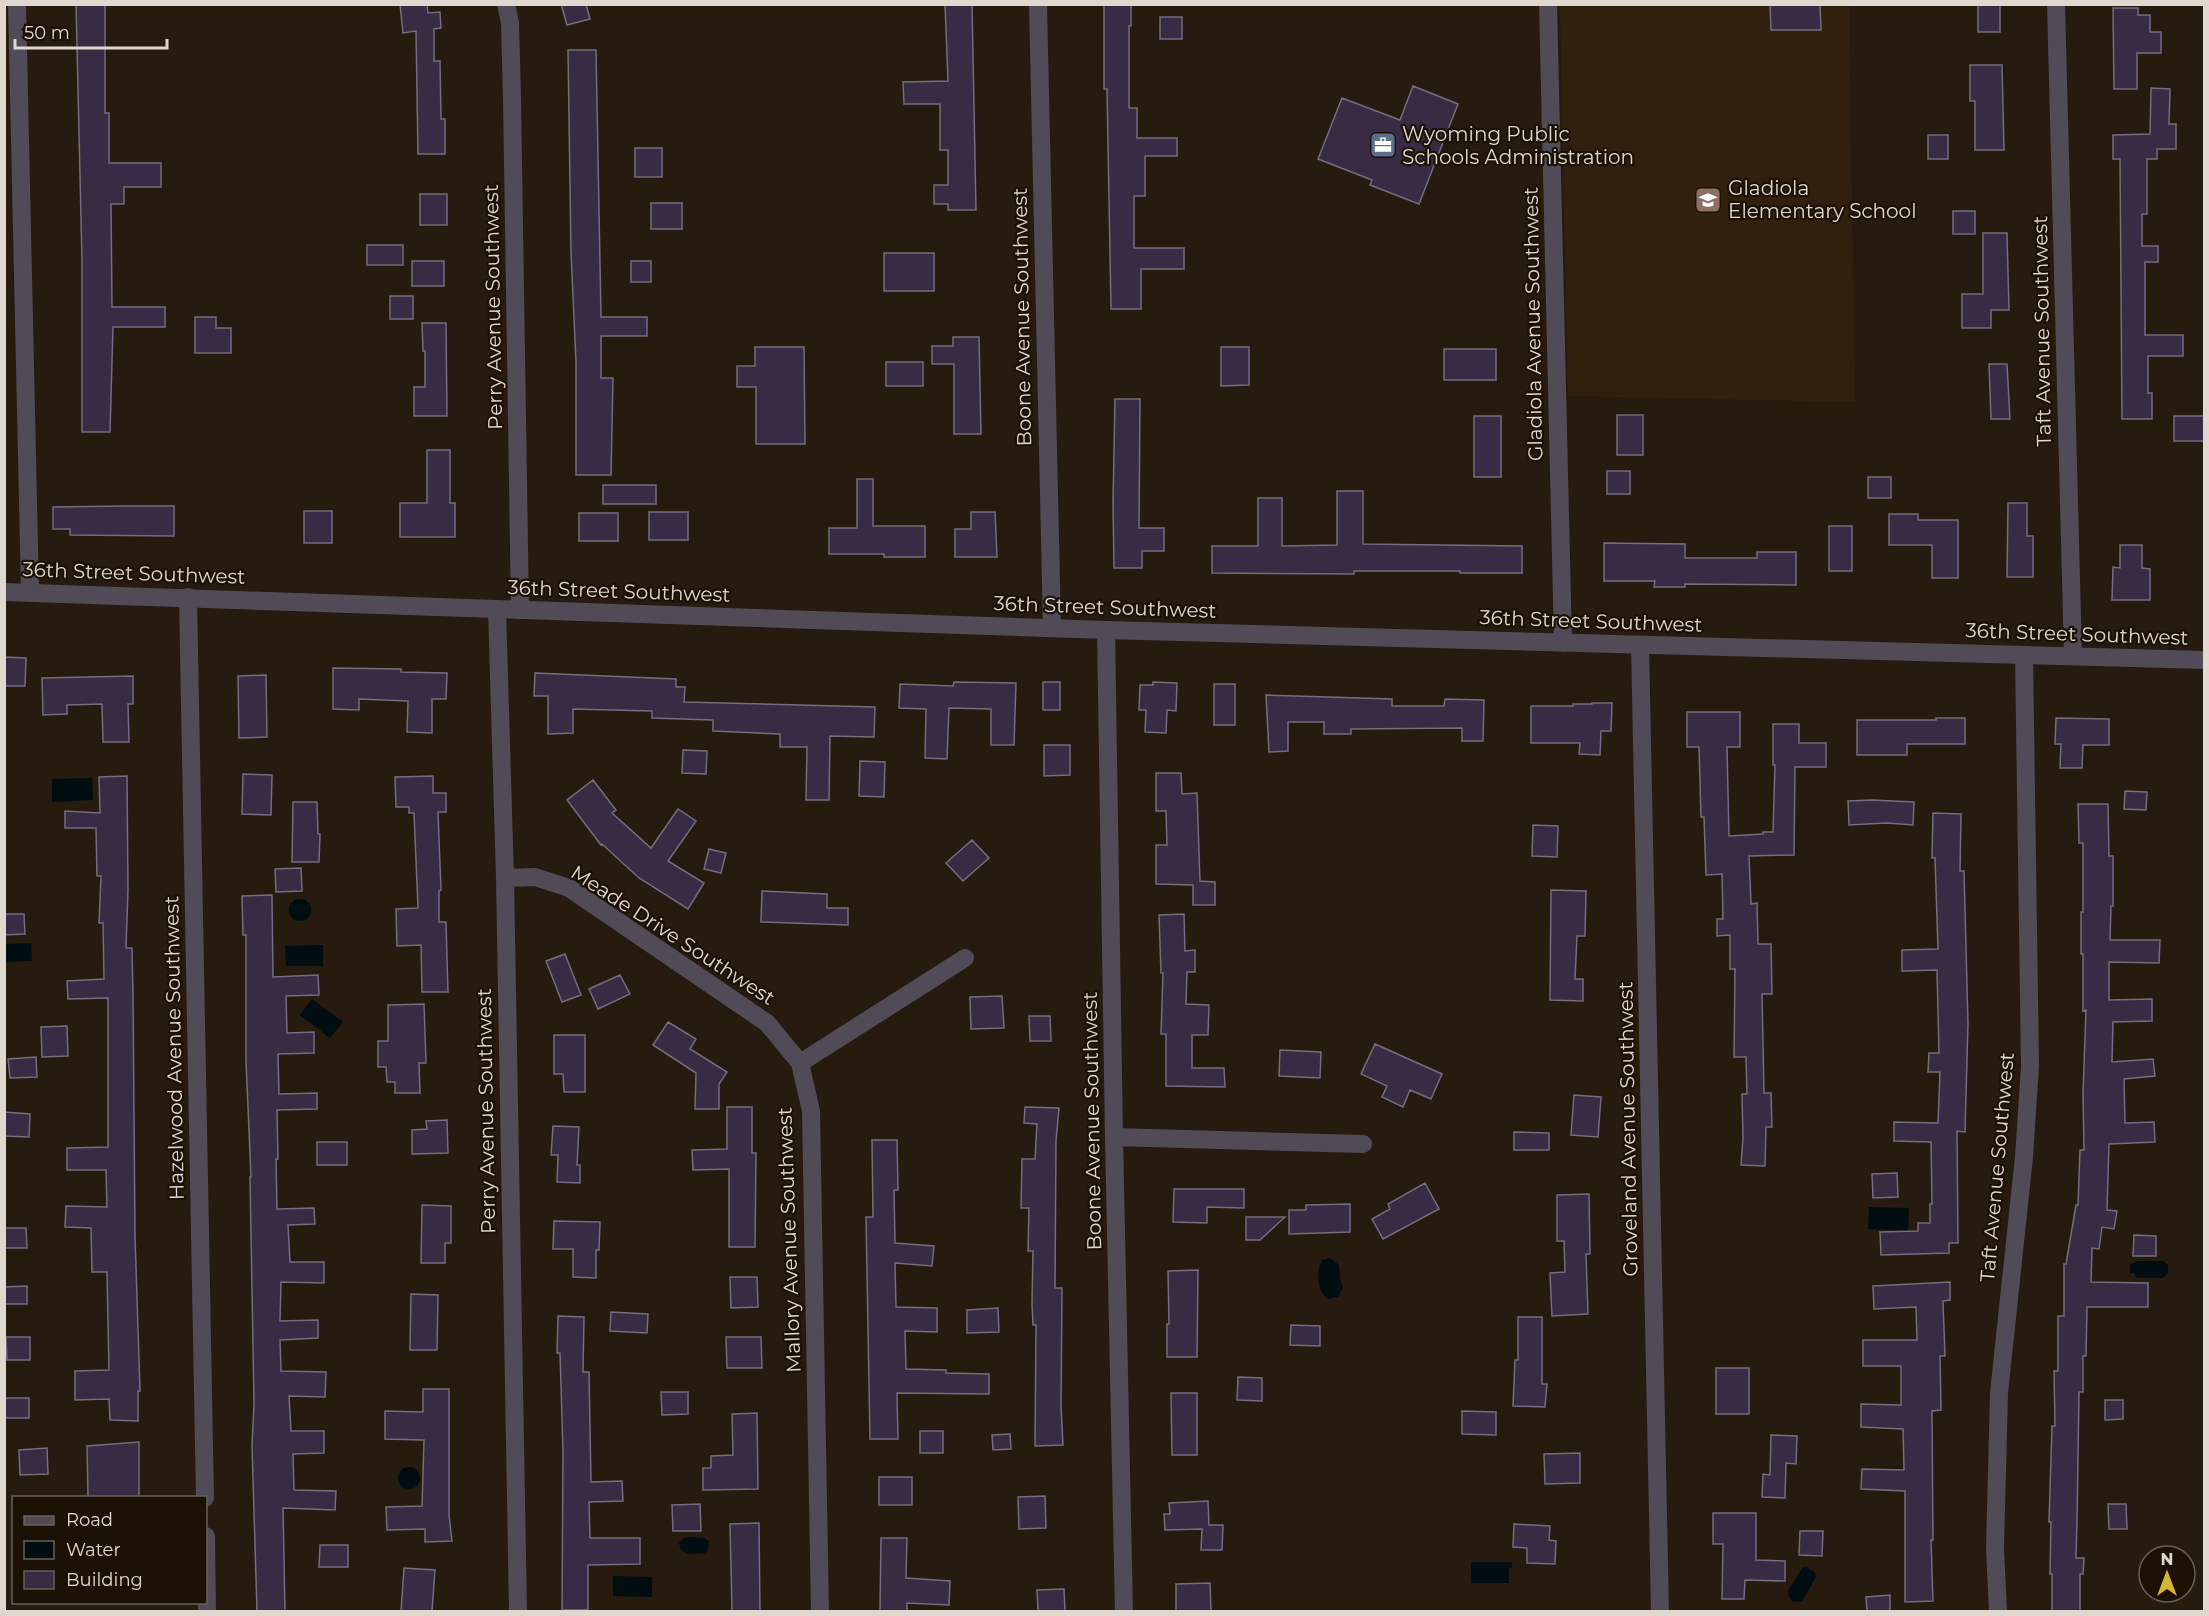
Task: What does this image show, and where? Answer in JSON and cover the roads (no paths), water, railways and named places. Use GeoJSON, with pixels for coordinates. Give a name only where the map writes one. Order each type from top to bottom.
{"type":"FeatureCollection","features":[{"type":"Feature","properties":{"kind":"street"},"geometry":{"type":"LineString","coordinates":[[17,4],[30,592]]}},
{"type":"Feature","properties":{"kind":"street","name":"Perry Avenue Southwest"},"geometry":{"type":"LineString","coordinates":[[506,4],[510,23],[512,98],[520,610]]}},
{"type":"Feature","properties":{"kind":"street","name":"Boone Avenue Southwest"},"geometry":{"type":"LineString","coordinates":[[1038,4],[1052,628]]}},
{"type":"Feature","properties":{"kind":"street","name":"Gladiola Avenue Southwest"},"geometry":{"type":"LineString","coordinates":[[1548,4],[1563,643]]}},
{"type":"Feature","properties":{"kind":"street","name":"Taft Avenue Southwest"},"geometry":{"type":"LineString","coordinates":[[2056,4],[2073,656]]}},
{"type":"Feature","properties":{"kind":"street","name":"36th Street Southwest"},"geometry":{"type":"LineString","coordinates":[[4,592],[1106,630],[2205,660]]}},
{"type":"Feature","properties":{"kind":"street","name":"Hazelwood Avenue Southwest"},"geometry":{"type":"LineString","coordinates":[[189,597],[205,1496]]}},
{"type":"Feature","properties":{"kind":"street","name":"Perry Avenue Southwest"},"geometry":{"type":"LineString","coordinates":[[497,609],[505,878],[518,1611]]}},
{"type":"Feature","properties":{"kind":"street","name":"Boone Avenue Southwest"},"geometry":{"type":"LineString","coordinates":[[1106,630],[1124,1611]]}},
{"type":"Feature","properties":{"kind":"street","name":"Groveland Avenue Southwest"},"geometry":{"type":"LineString","coordinates":[[1640,645],[1660,1611]]}},
{"type":"Feature","properties":{"kind":"street","name":"Taft Avenue Southwest"},"geometry":{"type":"LineString","coordinates":[[1998,1611],[1995,1548],[1999,1393],[2024,1157],[2030,1066],[2024,655]]}},
{"type":"Feature","properties":{"kind":"street","name":"Meade Drive Southwest"},"geometry":{"type":"LineString","coordinates":[[505,878],[535,877],[569,888],[767,1023],[800,1063]]}},
{"type":"Feature","properties":{"kind":"street"},"geometry":{"type":"LineString","coordinates":[[800,1063],[965,958]]}},
{"type":"Feature","properties":{"kind":"street","name":"Mallory Avenue Southwest"},"geometry":{"type":"LineString","coordinates":[[800,1063],[811,1111],[820,1611]]}},
{"type":"Feature","properties":{"kind":"street"},"geometry":{"type":"LineString","coordinates":[[1114,1137],[1363,1144]]}},
{"type":"Feature","properties":{"kind":"water"},"geometry":{"type":"Polygon","coordinates":[[[92,778],[93,800],[52,802],[52,779],[92,778]]]}},
{"type":"Feature","properties":{"kind":"water"},"geometry":{"type":"Polygon","coordinates":[[[300,899],[308,902],[311,910],[308,918],[300,921],[292,918],[289,910],[292,902],[300,899]]]}},
{"type":"Feature","properties":{"kind":"water"},"geometry":{"type":"Polygon","coordinates":[[[31,943],[32,961],[5,962],[5,944],[31,943]]]}},
{"type":"Feature","properties":{"kind":"water"},"geometry":{"type":"Polygon","coordinates":[[[323,945],[323,966],[286,966],[285,946],[323,945]]]}},
{"type":"Feature","properties":{"kind":"water"},"geometry":{"type":"Polygon","coordinates":[[[312,999],[343,1022],[330,1038],[300,1015],[312,999]]]}},
{"type":"Feature","properties":{"kind":"water"},"geometry":{"type":"Polygon","coordinates":[[[1869,1207],[1909,1208],[1908,1231],[1868,1229],[1869,1207]]]}},
{"type":"Feature","properties":{"kind":"water"},"geometry":{"type":"Polygon","coordinates":[[[1330,1258],[1339,1265],[1343,1287],[1338,1297],[1328,1299],[1322,1292],[1318,1276],[1322,1260],[1330,1258]]]}},
{"type":"Feature","properties":{"kind":"water"},"geometry":{"type":"Polygon","coordinates":[[[2137,1261],[2163,1261],[2168,1265],[2168,1273],[2163,1278],[2137,1278],[2134,1273],[2130,1273],[2130,1265],[2137,1261]]]}},
{"type":"Feature","properties":{"kind":"water"},"geometry":{"type":"Polygon","coordinates":[[[405,1467],[413,1467],[420,1474],[420,1482],[413,1489],[405,1489],[398,1482],[398,1474],[405,1467]]]}},
{"type":"Feature","properties":{"kind":"water"},"geometry":{"type":"Polygon","coordinates":[[[688,1537],[704,1538],[709,1541],[708,1550],[705,1553],[687,1554],[681,1550],[679,1543],[688,1537]]]}},
{"type":"Feature","properties":{"kind":"water"},"geometry":{"type":"Polygon","coordinates":[[[1471,1562],[1512,1562],[1512,1567],[1509,1569],[1509,1583],[1471,1583],[1471,1562]]]}},
{"type":"Feature","properties":{"kind":"water"},"geometry":{"type":"Polygon","coordinates":[[[1806,1567],[1815,1573],[1816,1577],[1802,1601],[1793,1602],[1788,1591],[1802,1568],[1806,1567]]]}},
{"type":"Feature","properties":{"kind":"water"},"geometry":{"type":"Polygon","coordinates":[[[613,1576],[652,1577],[652,1597],[613,1596],[613,1576]]]}},
{"type":"Feature","properties":{"kind":"place","name":"Wyoming Public Schools Administration"},"geometry":{"type":"Point","coordinates":[1383,145]}},
{"type":"Feature","properties":{"kind":"place","name":"Gladiola Elementary School"},"geometry":{"type":"Point","coordinates":[1708,200]}}]}
